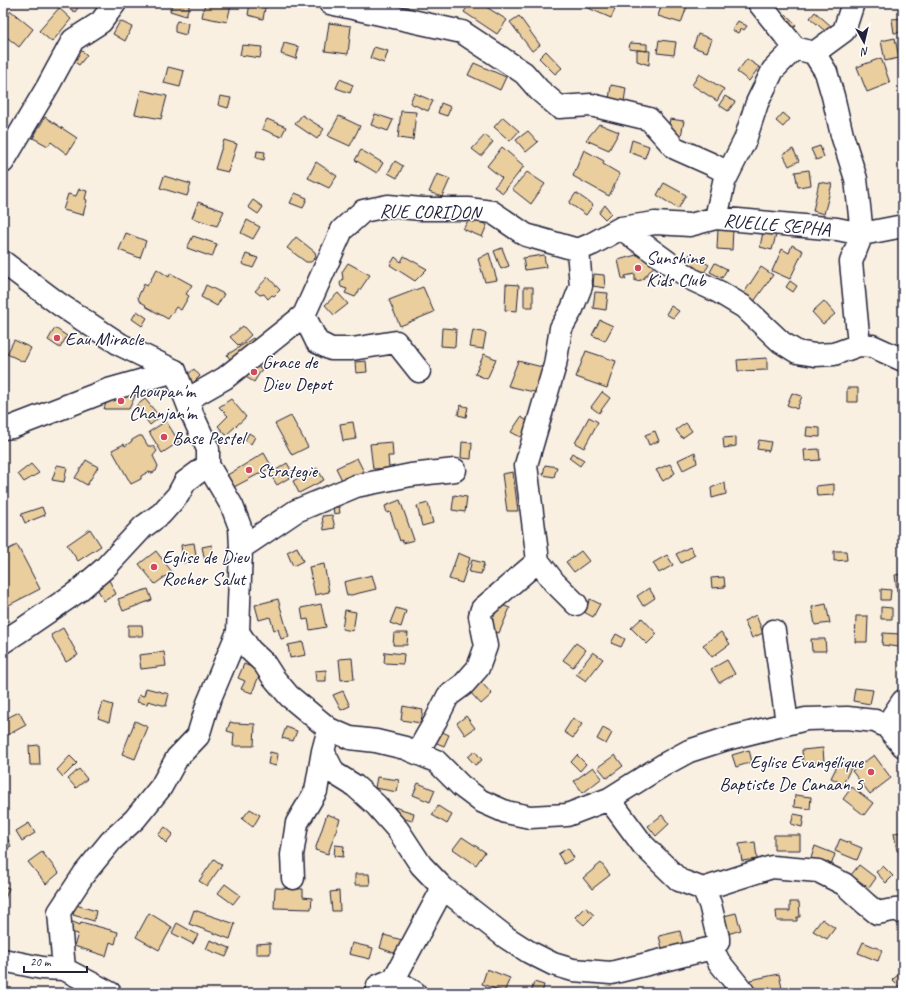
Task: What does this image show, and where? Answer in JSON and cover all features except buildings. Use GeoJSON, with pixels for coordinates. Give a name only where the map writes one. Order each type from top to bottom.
{"type":"FeatureCollection","features":[{"type":"Feature","properties":{"kind":"street"},"geometry":{"type":"LineString","coordinates":[[3,162],[48,86],[73,40],[101,22],[115,3]]}},
{"type":"Feature","properties":{"kind":"street"},"geometry":{"type":"LineString","coordinates":[[330,3],[462,32],[524,73],[539,90],[559,107],[591,106],[649,119],[675,148],[728,173]]}},
{"type":"Feature","properties":{"kind":"street"},"geometry":{"type":"LineString","coordinates":[[759,3],[826,72],[842,135],[856,178],[862,234],[851,262],[859,345]]}},
{"type":"Feature","properties":{"kind":"street"},"geometry":{"type":"LineString","coordinates":[[716,218],[724,182],[745,140],[757,103],[773,70],[804,51],[844,31],[854,3]]}},
{"type":"Feature","properties":{"kind":"street","name":"RUE CORIDON"},"geometry":{"type":"LineString","coordinates":[[191,412],[190,398],[225,378],[304,315],[342,230],[363,211],[388,206],[422,209],[468,209],[492,212],[526,236],[578,250]]}},
{"type":"Feature","properties":{"kind":"street","name":"RUELLE SEPHA"},"geometry":{"type":"LineString","coordinates":[[578,250],[621,228],[655,223],[690,225],[716,218],[837,229],[862,234]]}},
{"type":"Feature","properties":{"kind":"street"},"geometry":{"type":"LineString","coordinates":[[862,234],[903,227]]}},
{"type":"Feature","properties":{"kind":"street"},"geometry":{"type":"LineString","coordinates":[[621,228],[691,279],[719,292],[744,307],[781,342],[797,352],[815,355],[834,354],[859,345],[872,346],[903,360]]}},
{"type":"Feature","properties":{"kind":"street"},"geometry":{"type":"LineString","coordinates":[[576,604],[554,582],[538,561],[526,465],[555,365],[561,328],[572,309],[581,286],[578,250]]}},
{"type":"Feature","properties":{"kind":"street"},"geometry":{"type":"LineString","coordinates":[[3,262],[59,304],[121,345],[175,371],[191,412],[208,449],[208,465],[232,506],[240,527],[241,548],[238,632],[208,703],[198,736],[177,758],[161,787],[140,813],[111,841],[84,874],[59,912],[64,969]]}},
{"type":"Feature","properties":{"kind":"street"},"geometry":{"type":"LineString","coordinates":[[304,315],[317,342],[332,349],[352,349],[396,342],[419,371]]}},
{"type":"Feature","properties":{"kind":"street"},"geometry":{"type":"LineString","coordinates":[[3,428],[12,427],[108,390],[175,371]]}},
{"type":"Feature","properties":{"kind":"street"},"geometry":{"type":"LineString","coordinates":[[3,642],[20,632],[77,592],[105,568],[142,527],[161,514],[178,495],[184,482],[208,465]]}},
{"type":"Feature","properties":{"kind":"street"},"geometry":{"type":"LineString","coordinates":[[241,548],[296,510],[356,486],[411,475],[455,470]]}},
{"type":"Feature","properties":{"kind":"street"},"geometry":{"type":"LineString","coordinates":[[417,753],[448,696],[463,685],[478,668],[486,646],[480,616],[482,609],[538,561]]}},
{"type":"Feature","properties":{"kind":"street"},"geometry":{"type":"LineString","coordinates":[[774,631],[787,723]]}},
{"type":"Feature","properties":{"kind":"street"},"geometry":{"type":"LineString","coordinates":[[238,632],[250,650],[264,663],[273,677],[289,696],[329,729],[350,738],[376,741],[406,748],[436,761],[462,786],[481,801],[506,812],[530,817],[567,815],[609,799],[665,764],[689,751],[806,719],[848,718],[875,721],[886,726],[903,746]]}},
{"type":"Feature","properties":{"kind":"street"},"geometry":{"type":"LineString","coordinates":[[886,726],[903,701]]}},
{"type":"Feature","properties":{"kind":"street"},"geometry":{"type":"LineString","coordinates":[[293,878],[292,855],[297,823],[316,791],[323,751],[329,729]]}},
{"type":"Feature","properties":{"kind":"street"},"geometry":{"type":"LineString","coordinates":[[323,751],[334,772],[355,786],[376,805],[398,830],[422,864],[443,888],[506,938],[553,964],[573,970],[611,973],[712,948],[718,942],[718,938],[710,904],[703,889]]}},
{"type":"Feature","properties":{"kind":"street"},"geometry":{"type":"LineString","coordinates":[[609,799],[643,846],[679,880],[703,889],[772,867],[818,871],[844,884],[877,913],[892,909],[900,910],[903,913]]}},
{"type":"Feature","properties":{"kind":"street"},"geometry":{"type":"LineString","coordinates":[[377,993],[378,986],[394,979],[443,888]]}},
{"type":"Feature","properties":{"kind":"street"},"geometry":{"type":"LineString","coordinates":[[712,948],[719,962],[744,993]]}},
{"type":"Feature","properties":{"kind":"street"},"geometry":{"type":"LineString","coordinates":[[3,960],[42,968],[64,969],[110,993]]}},
{"type":"Feature","properties":{"kind":"street"},"geometry":{"type":"LineString","coordinates":[[394,979],[415,993]]}},
{"type":"Feature","properties":{"kind":"place","name":"Sunshine Kids Club"},"geometry":{"type":"Point","coordinates":[638,268]}},
{"type":"Feature","properties":{"kind":"place","name":"Eau Miracle"},"geometry":{"type":"Point","coordinates":[57,338]}},
{"type":"Feature","properties":{"kind":"place","name":"Grace de Dieu Depot"},"geometry":{"type":"Point","coordinates":[254,372]}},
{"type":"Feature","properties":{"kind":"place","name":"Acoupan'm Chanjan'm"},"geometry":{"type":"Point","coordinates":[121,401]}},
{"type":"Feature","properties":{"kind":"place","name":"Base Pestel"},"geometry":{"type":"Point","coordinates":[164,437]}},
{"type":"Feature","properties":{"kind":"place","name":"Strategie"},"geometry":{"type":"Point","coordinates":[249,470]}},
{"type":"Feature","properties":{"kind":"place","name":"Eglise de Dieu Rocher Salut"},"geometry":{"type":"Point","coordinates":[154,567]}},
{"type":"Feature","properties":{"kind":"place","name":"Eglise Evangélique Baptiste De Canaan 5"},"geometry":{"type":"Point","coordinates":[871,772]}}]}
